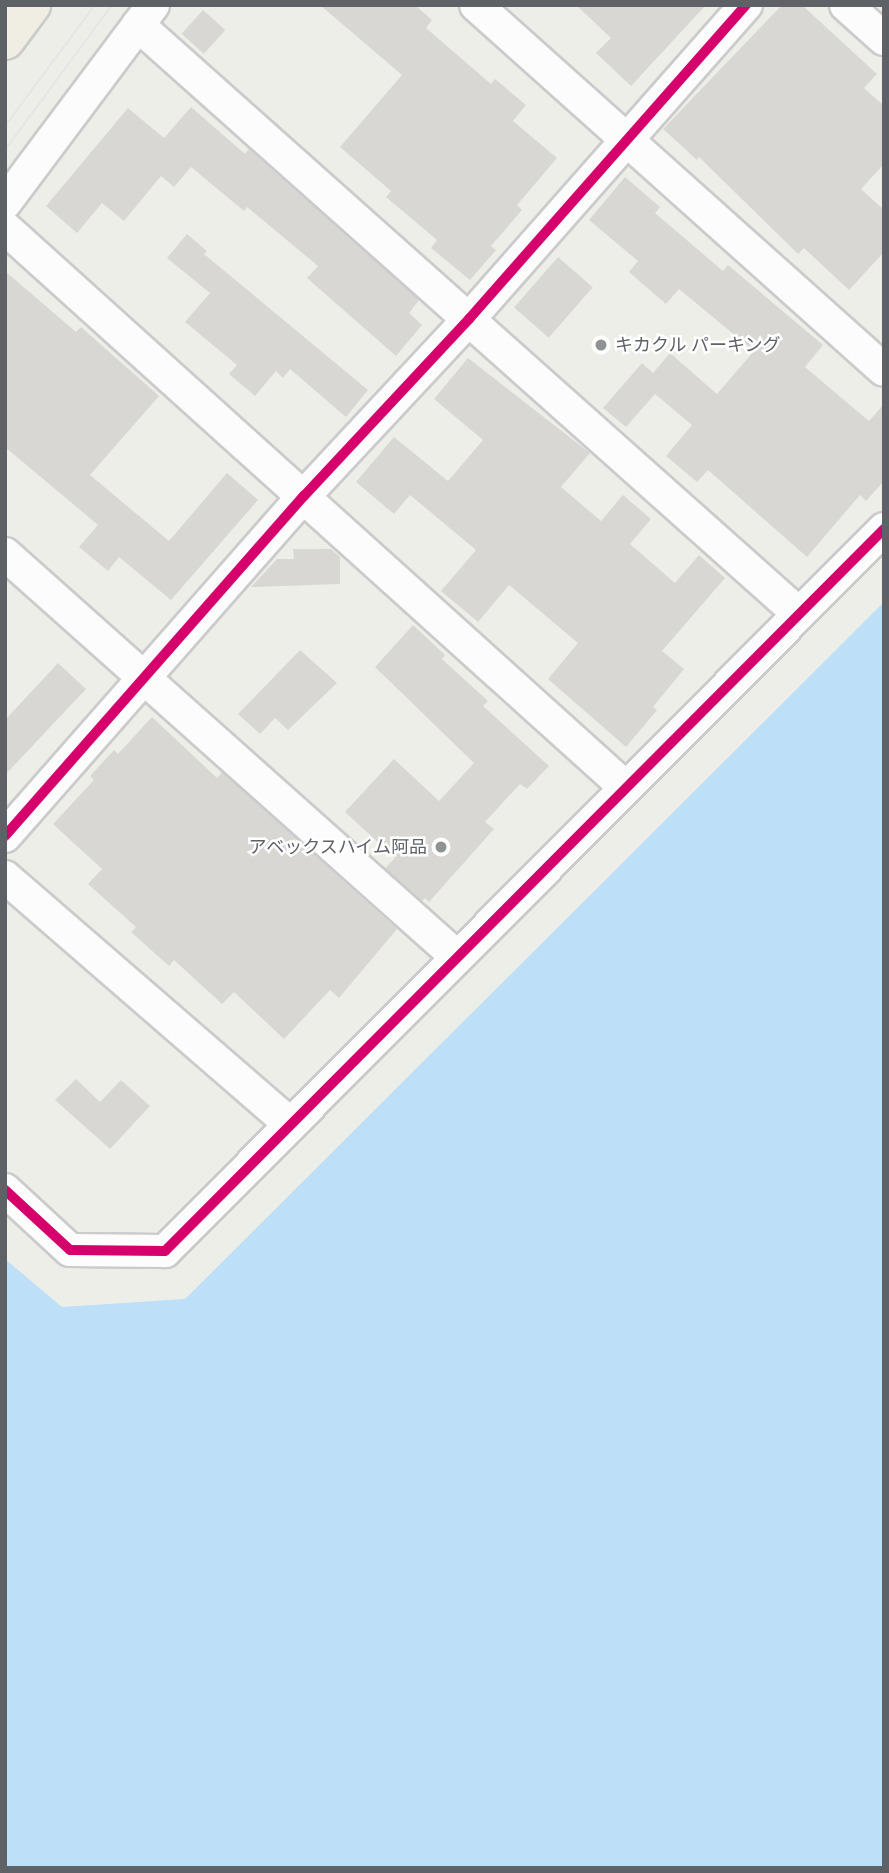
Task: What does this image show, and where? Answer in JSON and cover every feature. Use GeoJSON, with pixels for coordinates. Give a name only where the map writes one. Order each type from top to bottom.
{"type":"FeatureCollection","features":[{"type":"Feature","properties":{"kind":"highway"},"geometry":{"type":"LineString","coordinates":[[5,40],[31,5]]}},
{"type":"Feature","properties":{"kind":"street"},"geometry":{"type":"LineString","coordinates":[[476,5],[884,370]]}},
{"type":"Feature","properties":{"kind":"street"},"geometry":{"type":"LineString","coordinates":[[5,836],[304,496],[469,319],[628,142],[746,5]]}},
{"type":"Feature","properties":{"kind":"street"},"geometry":{"type":"LineString","coordinates":[[846,5],[884,39]]}},
{"type":"Feature","properties":{"kind":"street"},"geometry":{"type":"LineString","coordinates":[[5,203],[146,15],[469,319],[799,614]]}},
{"type":"Feature","properties":{"kind":"street"},"geometry":{"type":"LineString","coordinates":[[5,228],[625,787]]}},
{"type":"Feature","properties":{"kind":"street"},"geometry":{"type":"LineString","coordinates":[[5,1190],[70,1250],[165,1251],[884,528]]}},
{"type":"Feature","properties":{"kind":"street"},"geometry":{"type":"LineString","coordinates":[[5,554],[457,957]]}},
{"type":"Feature","properties":{"kind":"street"},"geometry":{"type":"LineString","coordinates":[[5,877],[290,1124]]}},
{"type":"Feature","properties":{"kind":"water"},"geometry":{"type":"Polygon","coordinates":[[[884,602],[884,1868],[5,1868],[5,1259],[62,1307],[185,1299],[884,602]]]}},
{"type":"Feature","properties":{"kind":"building"},"geometry":{"type":"Polygon","coordinates":[[[320,5],[415,5],[432,20],[426,28],[491,84],[495,79],[526,105],[513,121],[557,158],[517,205],[522,210],[491,246],[496,250],[470,280],[431,248],[437,240],[386,197],[391,191],[340,147],[402,75],[320,5]]]}},
{"type":"Feature","properties":{"kind":"building"},"geometry":{"type":"Polygon","coordinates":[[[576,5],[706,5],[631,86],[596,53],[611,38],[576,5]]]}},
{"type":"Feature","properties":{"kind":"building"},"geometry":{"type":"Polygon","coordinates":[[[782,5],[802,5],[877,74],[864,88],[884,106],[884,164],[861,189],[884,210],[884,252],[849,290],[804,248],[798,254],[699,157],[697,160],[663,129],[782,5]]]}},
{"type":"Feature","properties":{"kind":"building"},"geometry":{"type":"Polygon","coordinates":[[[203,10],[225,30],[204,54],[182,34],[203,10]]]}},
{"type":"Feature","properties":{"kind":"building"},"geometry":{"type":"Polygon","coordinates":[[[191,107],[245,154],[249,149],[419,300],[409,313],[422,325],[396,356],[307,278],[318,266],[247,207],[244,211],[191,167],[174,187],[161,176],[124,221],[102,203],[77,233],[46,206],[128,108],[164,138],[191,107]]]}},
{"type":"Feature","properties":{"kind":"building"},"geometry":{"type":"Polygon","coordinates":[[[625,177],[660,207],[655,213],[723,271],[728,265],[823,345],[805,367],[869,421],[884,404],[884,481],[866,501],[860,495],[807,557],[708,470],[697,482],[666,456],[692,425],[655,394],[626,427],[603,408],[642,363],[653,373],[670,353],[717,394],[754,351],[679,289],[666,304],[629,272],[638,261],[589,220],[625,177]]]}},
{"type":"Feature","properties":{"kind":"building"},"geometry":{"type":"Polygon","coordinates":[[[187,234],[207,251],[204,254],[368,390],[346,417],[290,369],[283,378],[276,371],[255,396],[229,374],[237,365],[185,322],[210,293],[167,258],[187,234]]]}},
{"type":"Feature","properties":{"kind":"building"},"geometry":{"type":"Polygon","coordinates":[[[558,257],[593,287],[549,338],[514,308],[558,257]]]}},
{"type":"Feature","properties":{"kind":"building"},"geometry":{"type":"Polygon","coordinates":[[[5,271],[76,332],[81,327],[159,396],[90,475],[169,541],[227,473],[258,500],[171,600],[119,557],[108,571],[79,547],[98,525],[5,447],[5,271]]]}},
{"type":"Feature","properties":{"kind":"building"},"geometry":{"type":"Polygon","coordinates":[[[468,358],[590,453],[561,487],[601,521],[623,495],[651,519],[630,544],[675,583],[699,555],[725,578],[662,651],[684,669],[653,707],[657,710],[626,747],[548,679],[578,643],[509,585],[478,622],[441,591],[476,550],[410,495],[394,514],[356,482],[394,437],[448,481],[483,440],[434,399],[468,358]]]}},
{"type":"Feature","properties":{"kind":"building"},"geometry":{"type":"Polygon","coordinates":[[[293,549],[331,549],[340,557],[340,584],[251,587],[277,559],[294,559],[293,549]]]}},
{"type":"Feature","properties":{"kind":"building"},"geometry":{"type":"Polygon","coordinates":[[[413,625],[445,655],[442,659],[488,701],[483,706],[549,766],[527,789],[520,784],[485,822],[494,829],[429,902],[425,898],[422,901],[385,868],[395,858],[345,812],[394,759],[439,801],[474,763],[375,667],[413,625]]]}},
{"type":"Feature","properties":{"kind":"building"},"geometry":{"type":"Polygon","coordinates":[[[300,650],[337,683],[288,730],[275,718],[260,734],[238,714],[300,650]]]}},
{"type":"Feature","properties":{"kind":"building"},"geometry":{"type":"Polygon","coordinates":[[[58,663],[86,689],[5,775],[5,720],[58,663]]]}},
{"type":"Feature","properties":{"kind":"building"},"geometry":{"type":"Polygon","coordinates":[[[152,717],[217,778],[222,772],[397,929],[339,998],[330,990],[284,1039],[234,992],[222,1004],[174,960],[169,966],[131,932],[136,927],[88,884],[102,869],[53,824],[94,780],[90,776],[114,750],[118,754],[152,717]]]}},
{"type":"Feature","properties":{"kind":"building"},"geometry":{"type":"Polygon","coordinates":[[[76,1079],[100,1102],[121,1080],[150,1106],[110,1149],[55,1100],[76,1079]]]}},
{"type":"Feature","properties":{"kind":"tram line"},"geometry":{"type":"LineString","coordinates":[[5,126],[95,5]]}},
{"type":"Feature","properties":{"kind":"tram line"},"geometry":{"type":"LineString","coordinates":[[5,150],[112,5]]}},
{"type":"Feature","properties":{"kind":"cycle path"},"geometry":{"type":"LineString","coordinates":[[5,836],[304,496],[469,319],[746,5]]}},
{"type":"Feature","properties":{"kind":"cycle path"},"geometry":{"type":"LineString","coordinates":[[5,1190],[70,1250],[165,1251],[884,529]]}},
{"type":"Feature","properties":{"kind":"place","name":"キカクル パーキング"},"geometry":{"type":"Point","coordinates":[601,345]}},
{"type":"Feature","properties":{"kind":"place","name":"アベックスハイム阿品"},"geometry":{"type":"Point","coordinates":[441,847]}}]}
